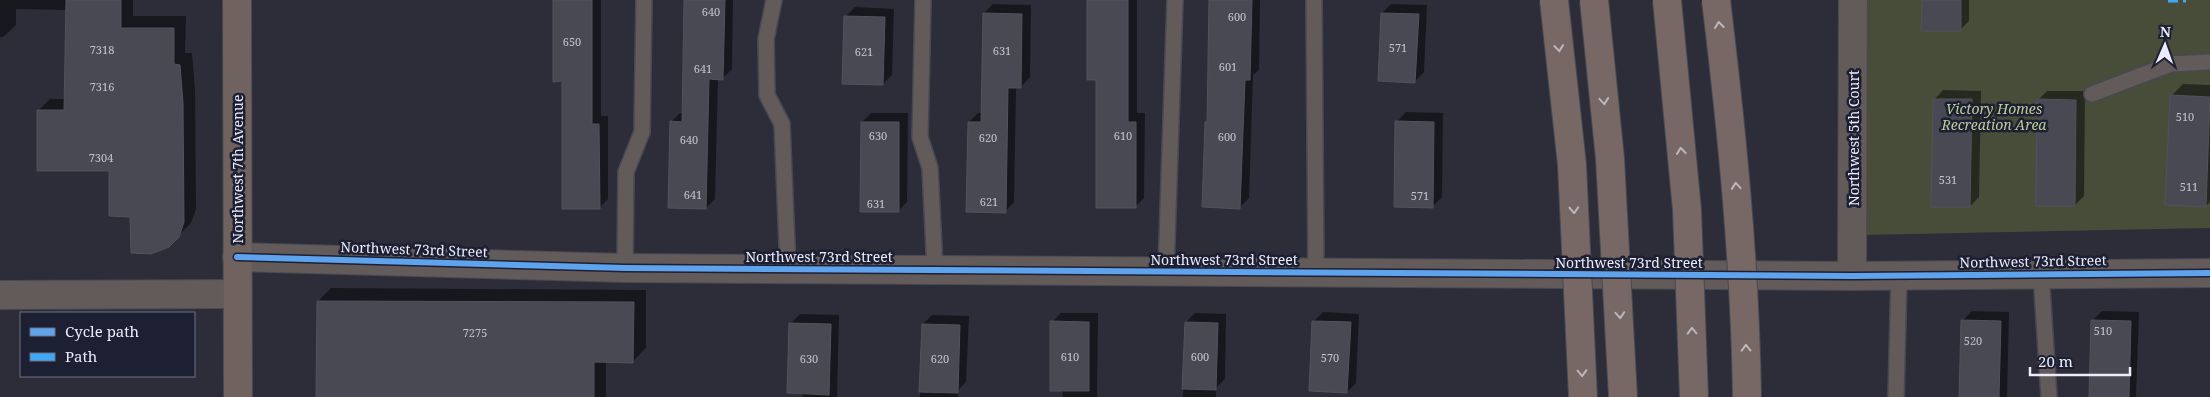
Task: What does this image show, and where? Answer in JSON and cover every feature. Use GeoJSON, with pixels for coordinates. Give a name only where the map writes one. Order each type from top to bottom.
{"type":"FeatureCollection","features":[{"type":"Feature","properties":{"kind":"highway"},"geometry":{"type":"LineString","coordinates":[[1554,0],[1572,165],[1583,397]]}},
{"type":"Feature","properties":{"kind":"highway"},"geometry":{"type":"LineString","coordinates":[[1594,0],[1610,159],[1623,397]]}},
{"type":"Feature","properties":{"kind":"highway"},"geometry":{"type":"LineString","coordinates":[[1666,0],[1687,210],[1694,397]]}},
{"type":"Feature","properties":{"kind":"highway"},"geometry":{"type":"LineString","coordinates":[[1716,0],[1731,119],[1745,304],[1747,397]]}},
{"type":"Feature","properties":{"kind":"main road","name":"Northwest 7th Avenue"},"geometry":{"type":"LineString","coordinates":[[237,0],[238,397]]}},
{"type":"Feature","properties":{"kind":"street","name":"Northwest 5th Court"},"geometry":{"type":"LineString","coordinates":[[1852,0],[1852,276]]}},
{"type":"Feature","properties":{"kind":"street","name":"Northwest 73rd Street"},"geometry":{"type":"LineString","coordinates":[[237,257],[625,268],[1852,276],[2210,273]]}},
{"type":"Feature","properties":{"kind":"street"},"geometry":{"type":"LineString","coordinates":[[0,295],[237,294]]}},
{"type":"Feature","properties":{"kind":"lane"},"geometry":{"type":"LineString","coordinates":[[625,268],[626,172],[642,132],[644,0]]}},
{"type":"Feature","properties":{"kind":"lane"},"geometry":{"type":"LineString","coordinates":[[774,0],[766,39],[767,95],[782,124],[788,268]]}},
{"type":"Feature","properties":{"kind":"lane"},"geometry":{"type":"LineString","coordinates":[[923,0],[920,137],[930,168],[935,270]]}},
{"type":"Feature","properties":{"kind":"lane"},"geometry":{"type":"LineString","coordinates":[[1166,271],[1175,0]]}},
{"type":"Feature","properties":{"kind":"lane"},"geometry":{"type":"LineString","coordinates":[[1314,0],[1316,272]]}},
{"type":"Feature","properties":{"kind":"lane"},"geometry":{"type":"LineString","coordinates":[[2092,94],[2170,64],[2210,62]]}},
{"type":"Feature","properties":{"kind":"lane"},"geometry":{"type":"LineString","coordinates":[[2041,274],[2049,397]]}},
{"type":"Feature","properties":{"kind":"lane"},"geometry":{"type":"LineString","coordinates":[[1896,397],[1899,275]]}},
{"type":"Feature","properties":{"kind":"green space","name":"Victory Homes Recreation Area"},"geometry":{"type":"Polygon","coordinates":[[[1863,0],[2210,0],[2210,228],[1863,235],[1863,0]]]}},
{"type":"Feature","properties":{"kind":"building"},"geometry":{"type":"Polygon","coordinates":[[[66,0],[121,0],[121,28],[174,28],[174,64],[180,65],[183,103],[184,222],[179,237],[169,247],[151,254],[131,253],[130,217],[109,216],[109,171],[37,171],[37,110],[64,110],[66,0]]]}},
{"type":"Feature","properties":{"kind":"building"},"geometry":{"type":"Polygon","coordinates":[[[553,0],[592,0],[592,124],[599,124],[600,209],[562,209],[562,81],[553,82],[553,0]]]}},
{"type":"Feature","properties":{"kind":"building"},"geometry":{"type":"Polygon","coordinates":[[[684,0],[725,0],[723,80],[709,79],[706,209],[668,208],[670,121],[682,122],[684,0]]]}},
{"type":"Feature","properties":{"kind":"building"},"geometry":{"type":"Polygon","coordinates":[[[1087,0],[1128,0],[1128,122],[1136,122],[1136,208],[1096,208],[1096,80],[1087,80],[1087,0]]]}},
{"type":"Feature","properties":{"kind":"building"},"geometry":{"type":"Polygon","coordinates":[[[1209,0],[1252,0],[1250,80],[1245,80],[1240,209],[1202,207],[1205,122],[1207,122],[1209,0]]]}},
{"type":"Feature","properties":{"kind":"building"},"geometry":{"type":"Polygon","coordinates":[[[1922,0],[1961,0],[1961,31],[1921,31],[1922,0]]]}},
{"type":"Feature","properties":{"kind":"building"},"geometry":{"type":"Polygon","coordinates":[[[983,13],[1022,14],[1021,88],[1008,88],[1006,213],[966,212],[968,122],[981,122],[983,13]]]}},
{"type":"Feature","properties":{"kind":"building"},"geometry":{"type":"Polygon","coordinates":[[[1381,13],[1419,14],[1415,83],[1378,81],[1381,13]]]}},
{"type":"Feature","properties":{"kind":"building"},"geometry":{"type":"Polygon","coordinates":[[[844,16],[885,17],[883,85],[842,84],[844,16]]]}},
{"type":"Feature","properties":{"kind":"building"},"geometry":{"type":"Polygon","coordinates":[[[2170,95],[2210,97],[2206,207],[2165,205],[2170,95]]]}},
{"type":"Feature","properties":{"kind":"building"},"geometry":{"type":"Polygon","coordinates":[[[1933,99],[1972,99],[1970,207],[1931,207],[1933,99]]]}},
{"type":"Feature","properties":{"kind":"building"},"geometry":{"type":"Polygon","coordinates":[[[2037,99],[2076,100],[2075,206],[2036,206],[2037,99]]]}},
{"type":"Feature","properties":{"kind":"building"},"geometry":{"type":"Polygon","coordinates":[[[1395,121],[1434,122],[1433,208],[1394,207],[1395,121]]]}},
{"type":"Feature","properties":{"kind":"building"},"geometry":{"type":"Polygon","coordinates":[[[861,122],[899,122],[899,212],[860,212],[861,122]]]}},
{"type":"Feature","properties":{"kind":"building"},"geometry":{"type":"Polygon","coordinates":[[[317,301],[634,302],[633,363],[594,362],[594,397],[316,397],[317,301]]]}},
{"type":"Feature","properties":{"kind":"building"},"geometry":{"type":"Polygon","coordinates":[[[1961,320],[2001,321],[1999,397],[1959,397],[1961,320]]]}},
{"type":"Feature","properties":{"kind":"building"},"geometry":{"type":"Polygon","coordinates":[[[2091,320],[2131,321],[2129,397],[2089,397],[2091,320]]]}},
{"type":"Feature","properties":{"kind":"building"},"geometry":{"type":"Polygon","coordinates":[[[1050,321],[1089,322],[1089,391],[1050,391],[1050,321]]]}},
{"type":"Feature","properties":{"kind":"building"},"geometry":{"type":"Polygon","coordinates":[[[1312,321],[1351,322],[1347,393],[1309,391],[1312,321]]]}},
{"type":"Feature","properties":{"kind":"building"},"geometry":{"type":"Polygon","coordinates":[[[1185,322],[1218,323],[1216,390],[1182,389],[1185,322]]]}},
{"type":"Feature","properties":{"kind":"building"},"geometry":{"type":"Polygon","coordinates":[[[789,323],[831,324],[829,395],[787,393],[789,323]]]}},
{"type":"Feature","properties":{"kind":"building"},"geometry":{"type":"Polygon","coordinates":[[[922,324],[960,325],[958,393],[919,392],[922,324]]]}},
{"type":"Feature","properties":{"kind":"marked path"},"geometry":{"type":"LineString","coordinates":[[2168,0],[2186,0]]}},
{"type":"Feature","properties":{"kind":"cycle path"},"geometry":{"type":"LineString","coordinates":[[237,257],[625,268],[1852,276],[2210,273]]}}]}
